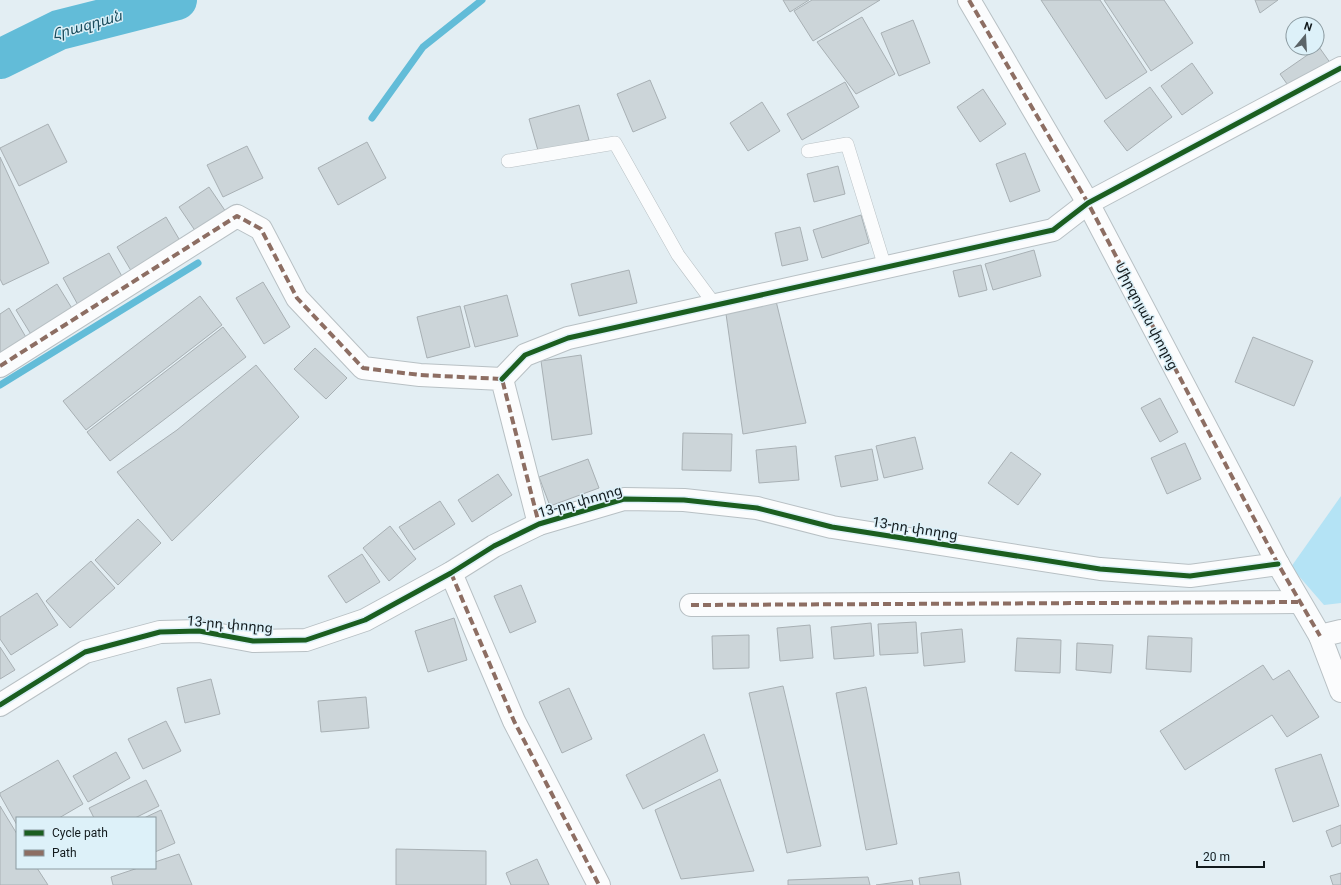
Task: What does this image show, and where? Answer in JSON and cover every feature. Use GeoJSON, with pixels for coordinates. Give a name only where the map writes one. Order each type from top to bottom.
{"type":"FeatureCollection","features":[{"type":"Feature","properties":{"kind":"street","name":"Միրզոյան փողոց"},"geometry":{"type":"LineString","coordinates":[[968,0],[1088,203],[1298,602],[1320,636],[1341,691]]}},
{"type":"Feature","properties":{"kind":"street"},"geometry":{"type":"LineString","coordinates":[[0,366],[237,216],[261,228],[297,298],[363,368],[420,375],[502,379],[525,355],[568,338],[1052,230],[1088,203],[1341,68]]}},
{"type":"Feature","properties":{"kind":"street"},"geometry":{"type":"LineString","coordinates":[[502,379],[539,524]]}},
{"type":"Feature","properties":{"kind":"street","name":"13-րդ փողոց"},"geometry":{"type":"LineString","coordinates":[[0,705],[85,652],[160,632],[199,631],[253,641],[306,640],[365,620],[451,574],[494,546],[539,524],[624,499],[684,500],[757,508],[832,527],[1100,569],[1190,576],[1278,564]]}},
{"type":"Feature","properties":{"kind":"street"},"geometry":{"type":"LineString","coordinates":[[451,574],[514,721],[600,885]]}},
{"type":"Feature","properties":{"kind":"street"},"geometry":{"type":"LineString","coordinates":[[691,605],[1298,602]]}},
{"type":"Feature","properties":{"kind":"street"},"geometry":{"type":"LineString","coordinates":[[1320,636],[1341,630]]}},
{"type":"Feature","properties":{"kind":"lane"},"geometry":{"type":"LineString","coordinates":[[508,161],[615,143],[678,255],[715,305]]}},
{"type":"Feature","properties":{"kind":"lane"},"geometry":{"type":"LineString","coordinates":[[808,151],[847,144],[885,267]]}},
{"type":"Feature","properties":{"kind":"shaded area"},"geometry":{"type":"Polygon","coordinates":[[[1341,496],[1341,603],[1324,605],[1291,567],[1341,496]]]}},
{"type":"Feature","properties":{"kind":"building"},"geometry":{"type":"Polygon","coordinates":[[[783,0],[809,0],[790,12],[783,0]]]}},
{"type":"Feature","properties":{"kind":"building"},"geometry":{"type":"Polygon","coordinates":[[[812,0],[880,0],[813,41],[794,11],[812,0]]]}},
{"type":"Feature","properties":{"kind":"building"},"geometry":{"type":"Polygon","coordinates":[[[1041,0],[1100,0],[1147,72],[1106,99],[1041,0]]]}},
{"type":"Feature","properties":{"kind":"building"},"geometry":{"type":"Polygon","coordinates":[[[1104,0],[1164,0],[1193,43],[1151,71],[1104,0]]]}},
{"type":"Feature","properties":{"kind":"building"},"geometry":{"type":"Polygon","coordinates":[[[1255,0],[1278,0],[1260,13],[1255,0]]]}},
{"type":"Feature","properties":{"kind":"building"},"geometry":{"type":"Polygon","coordinates":[[[862,17],[895,74],[856,94],[817,42],[862,17]]]}},
{"type":"Feature","properties":{"kind":"building"},"geometry":{"type":"Polygon","coordinates":[[[913,20],[930,63],[899,76],[881,33],[913,20]]]}},
{"type":"Feature","properties":{"kind":"building"},"geometry":{"type":"Polygon","coordinates":[[[1306,56],[1325,56],[1331,64],[1292,91],[1280,74],[1306,56]]]}},
{"type":"Feature","properties":{"kind":"building"},"geometry":{"type":"Polygon","coordinates":[[[1192,63],[1213,93],[1182,115],[1161,86],[1192,63]]]}},
{"type":"Feature","properties":{"kind":"building"},"geometry":{"type":"Polygon","coordinates":[[[650,80],[666,118],[633,132],[617,94],[650,80]]]}},
{"type":"Feature","properties":{"kind":"building"},"geometry":{"type":"Polygon","coordinates":[[[845,82],[859,107],[802,140],[787,114],[845,82]]]}},
{"type":"Feature","properties":{"kind":"building"},"geometry":{"type":"Polygon","coordinates":[[[1150,87],[1172,117],[1127,151],[1104,121],[1150,87]]]}},
{"type":"Feature","properties":{"kind":"building"},"geometry":{"type":"Polygon","coordinates":[[[983,89],[1006,124],[980,142],[957,107],[983,89]]]}},
{"type":"Feature","properties":{"kind":"building"},"geometry":{"type":"Polygon","coordinates":[[[762,102],[780,131],[748,151],[730,123],[762,102]]]}},
{"type":"Feature","properties":{"kind":"building"},"geometry":{"type":"Polygon","coordinates":[[[579,105],[589,140],[539,154],[529,119],[579,105]]]}},
{"type":"Feature","properties":{"kind":"building"},"geometry":{"type":"Polygon","coordinates":[[[48,124],[67,162],[19,186],[0,148],[48,124]]]}},
{"type":"Feature","properties":{"kind":"building"},"geometry":{"type":"Polygon","coordinates":[[[367,142],[386,178],[338,205],[318,168],[367,142]]]}},
{"type":"Feature","properties":{"kind":"building"},"geometry":{"type":"Polygon","coordinates":[[[247,146],[263,178],[223,197],[207,165],[247,146]]]}},
{"type":"Feature","properties":{"kind":"building"},"geometry":{"type":"Polygon","coordinates":[[[1025,153],[1040,191],[1010,202],[996,164],[1025,153]]]}},
{"type":"Feature","properties":{"kind":"building"},"geometry":{"type":"Polygon","coordinates":[[[0,157],[49,263],[3,285],[0,279],[0,157]]]}},
{"type":"Feature","properties":{"kind":"building"},"geometry":{"type":"Polygon","coordinates":[[[838,166],[845,194],[814,202],[807,174],[838,166]]]}},
{"type":"Feature","properties":{"kind":"building"},"geometry":{"type":"Polygon","coordinates":[[[209,187],[226,212],[196,232],[179,207],[209,187]]]}},
{"type":"Feature","properties":{"kind":"building"},"geometry":{"type":"Polygon","coordinates":[[[861,215],[869,243],[822,258],[813,230],[861,215]]]}},
{"type":"Feature","properties":{"kind":"building"},"geometry":{"type":"Polygon","coordinates":[[[166,217],[182,244],[133,274],[117,247],[166,217]]]}},
{"type":"Feature","properties":{"kind":"building"},"geometry":{"type":"Polygon","coordinates":[[[800,227],[808,260],[782,266],[775,233],[800,227]]]}},
{"type":"Feature","properties":{"kind":"building"},"geometry":{"type":"Polygon","coordinates":[[[1034,250],[1041,276],[993,290],[985,264],[1034,250]]]}},
{"type":"Feature","properties":{"kind":"building"},"geometry":{"type":"Polygon","coordinates":[[[109,253],[124,280],[78,305],[63,278],[109,253]]]}},
{"type":"Feature","properties":{"kind":"building"},"geometry":{"type":"Polygon","coordinates":[[[981,265],[987,290],[959,297],[953,271],[981,265]]]}},
{"type":"Feature","properties":{"kind":"building"},"geometry":{"type":"Polygon","coordinates":[[[629,270],[637,303],[579,316],[571,284],[629,270]]]}},
{"type":"Feature","properties":{"kind":"building"},"geometry":{"type":"Polygon","coordinates":[[[263,282],[290,327],[264,344],[236,298],[263,282]]]}},
{"type":"Feature","properties":{"kind":"building"},"geometry":{"type":"Polygon","coordinates":[[[57,284],[73,310],[32,336],[16,310],[57,284]]]}},
{"type":"Feature","properties":{"kind":"building"},"geometry":{"type":"Polygon","coordinates":[[[507,295],[518,336],[475,347],[464,306],[507,295]]]}},
{"type":"Feature","properties":{"kind":"building"},"geometry":{"type":"Polygon","coordinates":[[[200,296],[222,325],[86,430],[63,401],[200,296]]]}},
{"type":"Feature","properties":{"kind":"building"},"geometry":{"type":"Polygon","coordinates":[[[775,297],[806,423],[743,434],[725,307],[775,297]]]}},
{"type":"Feature","properties":{"kind":"building"},"geometry":{"type":"Polygon","coordinates":[[[460,306],[470,347],[427,358],[417,317],[460,306]]]}},
{"type":"Feature","properties":{"kind":"building"},"geometry":{"type":"Polygon","coordinates":[[[9,308],[27,339],[0,355],[0,314],[9,308]]]}},
{"type":"Feature","properties":{"kind":"building"},"geometry":{"type":"Polygon","coordinates":[[[223,327],[246,357],[110,461],[87,432],[223,327]]]}},
{"type":"Feature","properties":{"kind":"building"},"geometry":{"type":"Polygon","coordinates":[[[1253,337],[1313,361],[1294,406],[1235,382],[1253,337]]]}},
{"type":"Feature","properties":{"kind":"building"},"geometry":{"type":"Polygon","coordinates":[[[315,348],[347,378],[326,399],[294,369],[315,348]]]}},
{"type":"Feature","properties":{"kind":"building"},"geometry":{"type":"Polygon","coordinates":[[[581,355],[592,434],[552,440],[541,361],[581,355]]]}},
{"type":"Feature","properties":{"kind":"building"},"geometry":{"type":"Polygon","coordinates":[[[256,365],[299,417],[172,541],[117,472],[177,430],[256,365]]]}},
{"type":"Feature","properties":{"kind":"building"},"geometry":{"type":"Polygon","coordinates":[[[1160,398],[1178,432],[1160,442],[1141,408],[1160,398]]]}},
{"type":"Feature","properties":{"kind":"building"},"geometry":{"type":"Polygon","coordinates":[[[683,433],[732,434],[731,471],[682,470],[683,433]]]}},
{"type":"Feature","properties":{"kind":"building"},"geometry":{"type":"Polygon","coordinates":[[[915,437],[923,469],[884,478],[876,446],[915,437]]]}},
{"type":"Feature","properties":{"kind":"building"},"geometry":{"type":"Polygon","coordinates":[[[1185,443],[1201,479],[1167,494],[1151,458],[1185,443]]]}},
{"type":"Feature","properties":{"kind":"building"},"geometry":{"type":"Polygon","coordinates":[[[796,446],[799,480],[759,483],[756,450],[796,446]]]}},
{"type":"Feature","properties":{"kind":"building"},"geometry":{"type":"Polygon","coordinates":[[[872,449],[878,480],[841,487],[835,456],[872,449]]]}},
{"type":"Feature","properties":{"kind":"building"},"geometry":{"type":"Polygon","coordinates":[[[1011,452],[1041,474],[1018,505],[988,483],[1011,452]]]}},
{"type":"Feature","properties":{"kind":"building"},"geometry":{"type":"Polygon","coordinates":[[[588,459],[599,488],[550,506],[539,477],[588,459]]]}},
{"type":"Feature","properties":{"kind":"building"},"geometry":{"type":"Polygon","coordinates":[[[498,474],[512,495],[472,522],[458,500],[498,474]]]}},
{"type":"Feature","properties":{"kind":"building"},"geometry":{"type":"Polygon","coordinates":[[[440,501],[455,524],[414,550],[399,527],[440,501]]]}},
{"type":"Feature","properties":{"kind":"building"},"geometry":{"type":"Polygon","coordinates":[[[138,519],[161,543],[118,585],[95,560],[138,519]]]}},
{"type":"Feature","properties":{"kind":"building"},"geometry":{"type":"Polygon","coordinates":[[[390,526],[416,559],[389,581],[363,548],[390,526]]]}},
{"type":"Feature","properties":{"kind":"building"},"geometry":{"type":"Polygon","coordinates":[[[362,554],[380,582],[346,603],[328,576],[362,554]]]}},
{"type":"Feature","properties":{"kind":"building"},"geometry":{"type":"Polygon","coordinates":[[[91,561],[115,588],[70,628],[46,601],[91,561]]]}},
{"type":"Feature","properties":{"kind":"building"},"geometry":{"type":"Polygon","coordinates":[[[521,585],[536,622],[510,633],[494,596],[521,585]]]}},
{"type":"Feature","properties":{"kind":"building"},"geometry":{"type":"Polygon","coordinates":[[[37,593],[58,625],[11,655],[0,639],[0,617],[37,593]]]}},
{"type":"Feature","properties":{"kind":"building"},"geometry":{"type":"Polygon","coordinates":[[[454,618],[467,660],[428,672],[415,631],[454,618]]]}},
{"type":"Feature","properties":{"kind":"building"},"geometry":{"type":"Polygon","coordinates":[[[916,622],[918,653],[880,655],[878,624],[916,622]]]}},
{"type":"Feature","properties":{"kind":"building"},"geometry":{"type":"Polygon","coordinates":[[[871,623],[874,656],[834,659],[831,627],[871,623]]]}},
{"type":"Feature","properties":{"kind":"building"},"geometry":{"type":"Polygon","coordinates":[[[810,625],[813,658],[780,661],[777,628],[810,625]]]}},
{"type":"Feature","properties":{"kind":"building"},"geometry":{"type":"Polygon","coordinates":[[[962,629],[965,662],[924,666],[921,633],[962,629]]]}},
{"type":"Feature","properties":{"kind":"building"},"geometry":{"type":"Polygon","coordinates":[[[749,635],[749,668],[713,669],[712,636],[749,635]]]}},
{"type":"Feature","properties":{"kind":"building"},"geometry":{"type":"Polygon","coordinates":[[[1148,636],[1192,638],[1191,672],[1146,669],[1148,636]]]}},
{"type":"Feature","properties":{"kind":"building"},"geometry":{"type":"Polygon","coordinates":[[[1017,638],[1061,640],[1060,673],[1015,671],[1017,638]]]}},
{"type":"Feature","properties":{"kind":"building"},"geometry":{"type":"Polygon","coordinates":[[[1077,643],[1113,645],[1111,673],[1076,670],[1077,643]]]}},
{"type":"Feature","properties":{"kind":"building"},"geometry":{"type":"Polygon","coordinates":[[[0,647],[15,670],[0,679],[0,647]]]}},
{"type":"Feature","properties":{"kind":"building"},"geometry":{"type":"Polygon","coordinates":[[[1263,665],[1273,680],[1289,670],[1319,717],[1287,737],[1272,715],[1185,770],[1160,731],[1263,665]]]}},
{"type":"Feature","properties":{"kind":"building"},"geometry":{"type":"Polygon","coordinates":[[[211,679],[220,714],[185,723],[177,688],[211,679]]]}},
{"type":"Feature","properties":{"kind":"building"},"geometry":{"type":"Polygon","coordinates":[[[783,686],[821,846],[787,853],[749,693],[783,686]]]}},
{"type":"Feature","properties":{"kind":"building"},"geometry":{"type":"Polygon","coordinates":[[[866,687],[897,844],[866,850],[836,693],[866,687]]]}},
{"type":"Feature","properties":{"kind":"building"},"geometry":{"type":"Polygon","coordinates":[[[569,688],[592,739],[562,753],[539,702],[569,688]]]}},
{"type":"Feature","properties":{"kind":"building"},"geometry":{"type":"Polygon","coordinates":[[[366,697],[369,728],[321,732],[318,701],[366,697]]]}},
{"type":"Feature","properties":{"kind":"building"},"geometry":{"type":"Polygon","coordinates":[[[166,721],[181,751],[143,769],[128,739],[166,721]]]}},
{"type":"Feature","properties":{"kind":"building"},"geometry":{"type":"Polygon","coordinates":[[[704,734],[718,771],[643,809],[626,775],[704,734]]]}},
{"type":"Feature","properties":{"kind":"building"},"geometry":{"type":"Polygon","coordinates":[[[116,752],[130,778],[88,802],[73,776],[116,752]]]}},
{"type":"Feature","properties":{"kind":"building"},"geometry":{"type":"Polygon","coordinates":[[[1321,754],[1339,806],[1293,822],[1275,769],[1321,754]]]}},
{"type":"Feature","properties":{"kind":"building"},"geometry":{"type":"Polygon","coordinates":[[[58,760],[83,804],[61,817],[16,817],[16,823],[0,793],[58,760]]]}},
{"type":"Feature","properties":{"kind":"building"},"geometry":{"type":"Polygon","coordinates":[[[720,779],[754,871],[681,879],[655,810],[720,779]]]}},
{"type":"Feature","properties":{"kind":"building"},"geometry":{"type":"Polygon","coordinates":[[[146,780],[159,806],[137,817],[94,817],[89,808],[146,780]]]}},
{"type":"Feature","properties":{"kind":"building"},"geometry":{"type":"Polygon","coordinates":[[[0,806],[16,832],[16,869],[38,869],[48,885],[0,885],[0,806]]]}},
{"type":"Feature","properties":{"kind":"building"},"geometry":{"type":"Polygon","coordinates":[[[161,810],[175,843],[156,852],[156,817],[146,817],[161,810]]]}},
{"type":"Feature","properties":{"kind":"building"},"geometry":{"type":"Polygon","coordinates":[[[1341,825],[1341,843],[1332,847],[1326,831],[1341,825]]]}},
{"type":"Feature","properties":{"kind":"building"},"geometry":{"type":"Polygon","coordinates":[[[396,849],[486,851],[486,885],[396,885],[396,849]]]}},
{"type":"Feature","properties":{"kind":"building"},"geometry":{"type":"Polygon","coordinates":[[[179,854],[192,885],[113,885],[111,877],[135,869],[156,869],[156,862],[179,854]]]}},
{"type":"Feature","properties":{"kind":"building"},"geometry":{"type":"Polygon","coordinates":[[[537,859],[549,885],[511,885],[506,873],[537,859]]]}},
{"type":"Feature","properties":{"kind":"building"},"geometry":{"type":"Polygon","coordinates":[[[959,872],[961,885],[920,885],[919,878],[959,872]]]}},
{"type":"Feature","properties":{"kind":"building"},"geometry":{"type":"Polygon","coordinates":[[[1341,873],[1341,885],[1333,885],[1330,876],[1341,873]]]}},
{"type":"Feature","properties":{"kind":"building"},"geometry":{"type":"Polygon","coordinates":[[[868,877],[870,885],[788,885],[788,880],[868,877]]]}},
{"type":"Feature","properties":{"kind":"building"},"geometry":{"type":"Polygon","coordinates":[[[912,880],[913,885],[876,885],[912,880]]]}},
{"type":"Feature","properties":{"kind":"waterway","name":"Հրազդան"},"geometry":{"type":"LineString","coordinates":[[0,59],[59,30],[177,0]]}},
{"type":"Feature","properties":{"kind":"waterway"},"geometry":{"type":"LineString","coordinates":[[372,118],[423,47],[482,0]]}},
{"type":"Feature","properties":{"kind":"waterway"},"geometry":{"type":"LineString","coordinates":[[0,385],[198,263]]}},
{"type":"Feature","properties":{"kind":"marked path"},"geometry":{"type":"LineString","coordinates":[[969,0],[1088,203],[1278,564],[1320,636]]}},
{"type":"Feature","properties":{"kind":"marked path"},"geometry":{"type":"LineString","coordinates":[[0,366],[237,216],[261,229],[297,298],[363,368],[420,375],[502,379],[539,524]]}},
{"type":"Feature","properties":{"kind":"marked path"},"geometry":{"type":"LineString","coordinates":[[451,573],[514,721],[599,885]]}},
{"type":"Feature","properties":{"kind":"marked path"},"geometry":{"type":"LineString","coordinates":[[691,605],[1298,602]]}},
{"type":"Feature","properties":{"kind":"cycle path"},"geometry":{"type":"LineString","coordinates":[[502,379],[525,355],[568,338],[1053,230],[1088,203],[1341,68]]}},
{"type":"Feature","properties":{"kind":"cycle path"},"geometry":{"type":"LineString","coordinates":[[0,705],[85,652],[160,632],[199,631],[253,641],[306,640],[365,620],[451,573],[494,546],[539,524],[624,499],[684,500],[757,508],[832,527],[1100,569],[1190,576],[1278,564]]}}]}
